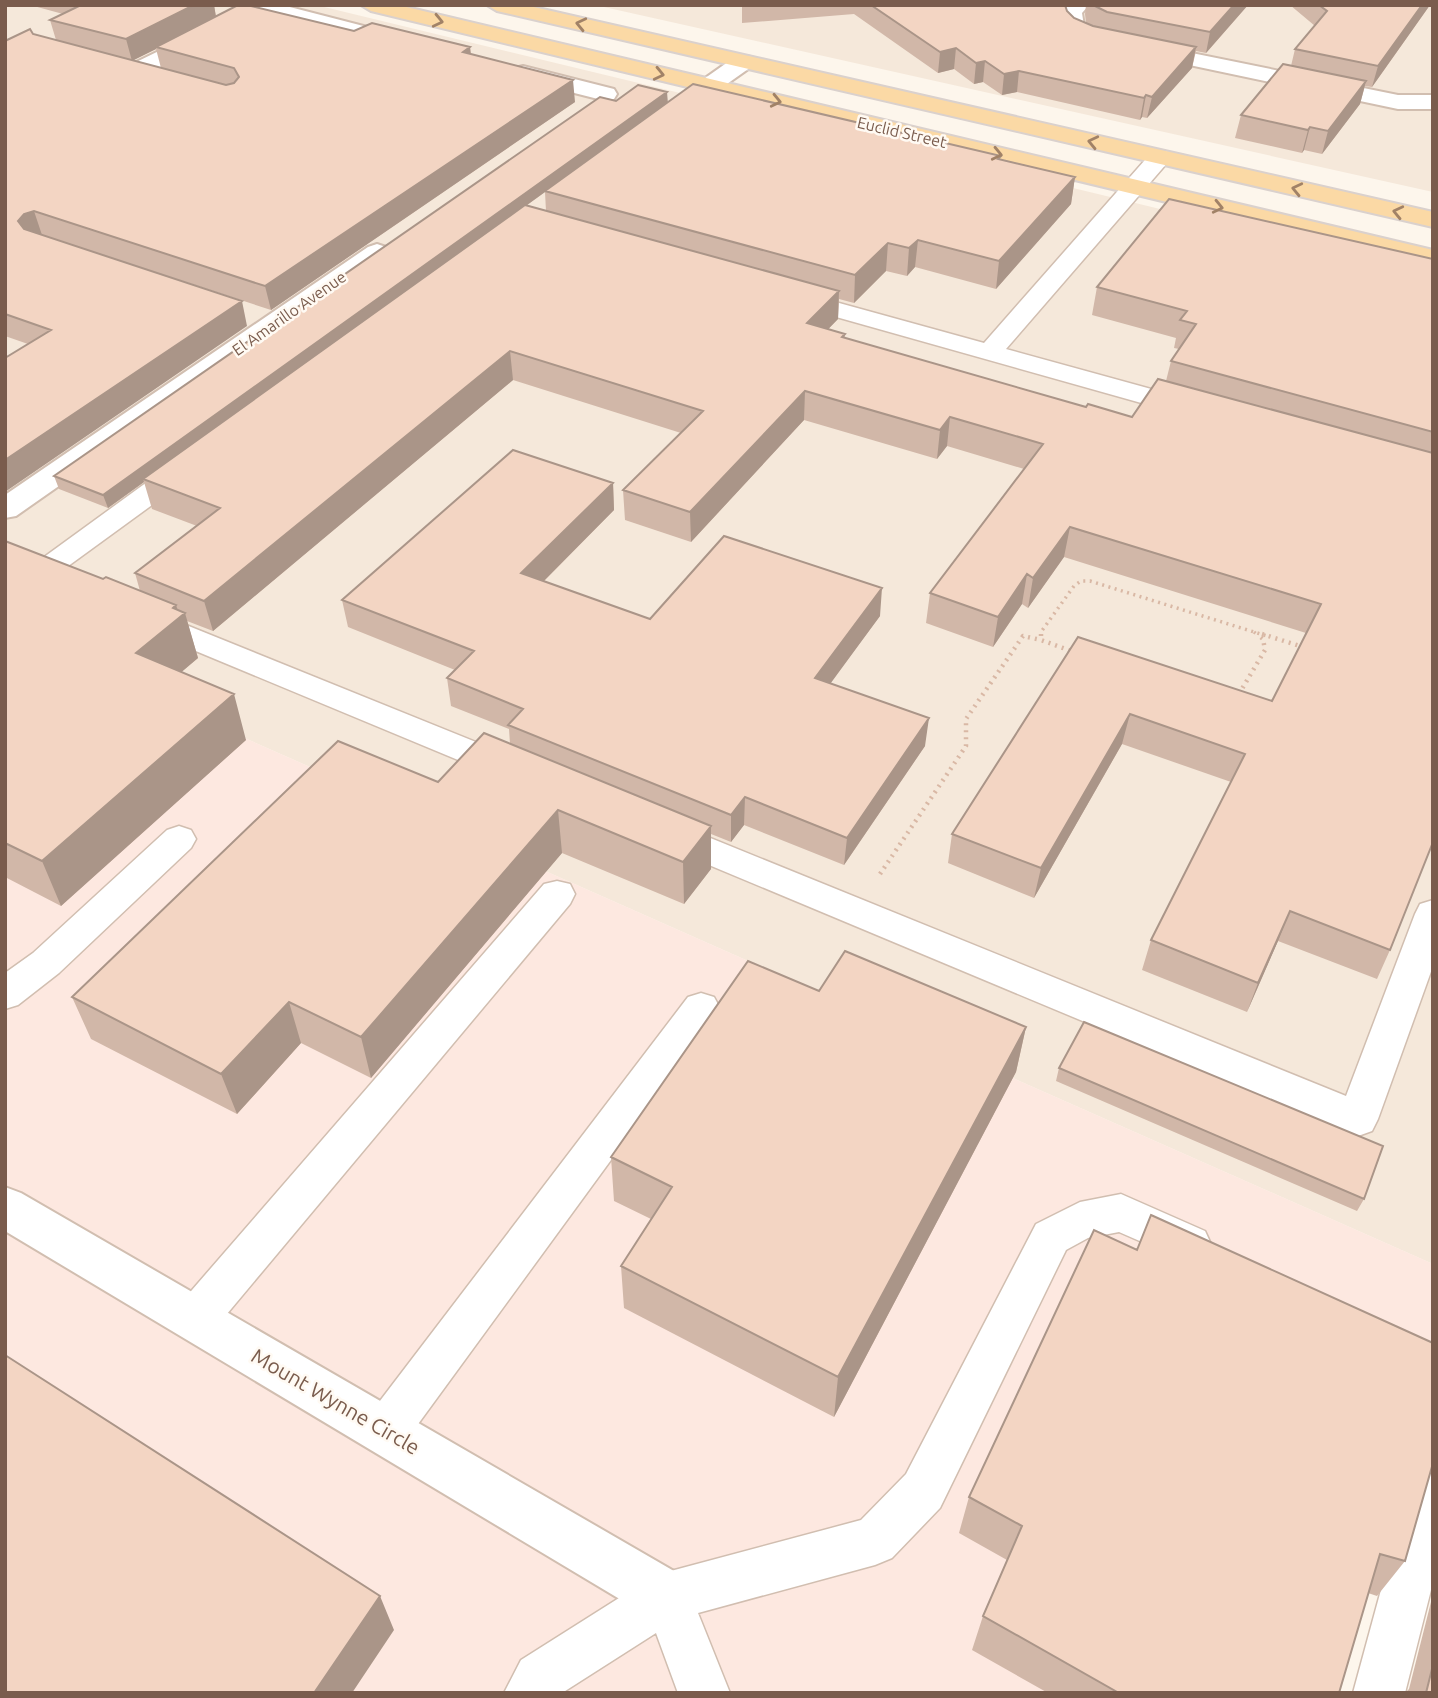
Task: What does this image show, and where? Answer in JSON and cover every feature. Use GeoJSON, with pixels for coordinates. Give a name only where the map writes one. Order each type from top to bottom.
{"type":"FeatureCollection","features":[{"type":"Feature","properties":{"kind":"main road","name":"Euclid Street"},"geometry":{"type":"LineString","coordinates":[[371,5],[1433,258]]}},
{"type":"Feature","properties":{"kind":"main road","name":"Euclid Street"},"geometry":{"type":"LineString","coordinates":[[497,5],[1433,220]]}},
{"type":"Feature","properties":{"kind":"street"},"geometry":{"type":"LineString","coordinates":[[134,72],[260,5],[433,50]]}},
{"type":"Feature","properties":{"kind":"street"},"geometry":{"type":"LineString","coordinates":[[1079,5],[1072,12],[1074,29],[1097,40],[1398,102],[1433,102]]}},
{"type":"Feature","properties":{"kind":"street"},"geometry":{"type":"LineString","coordinates":[[709,86],[743,62]]}},
{"type":"Feature","properties":{"kind":"street"},"geometry":{"type":"LineString","coordinates":[[110,65],[170,82]]}},
{"type":"Feature","properties":{"kind":"street"},"geometry":{"type":"LineString","coordinates":[[500,67],[606,94],[583,110]]}},
{"type":"Feature","properties":{"kind":"street","name":"El Amarillo Avenue"},"geometry":{"type":"LineString","coordinates":[[5,509],[400,236]]}},
{"type":"Feature","properties":{"kind":"street"},"geometry":{"type":"LineString","coordinates":[[248,315],[274,323]]}},
{"type":"Feature","properties":{"kind":"street","name":"Mount Wynne Circle"},"geometry":{"type":"LineString","coordinates":[[5,1207],[667,1597]]}},
{"type":"Feature","properties":{"kind":"lane"},"geometry":{"type":"LineString","coordinates":[[678,109],[709,86]]}},
{"type":"Feature","properties":{"kind":"lane"},"geometry":{"type":"LineString","coordinates":[[990,351],[1160,157]]}},
{"type":"Feature","properties":{"kind":"lane"},"geometry":{"type":"LineString","coordinates":[[763,288],[1212,414]]}},
{"type":"Feature","properties":{"kind":"lane"},"geometry":{"type":"LineString","coordinates":[[90,596],[39,575],[208,451]]}},
{"type":"Feature","properties":{"kind":"lane"},"geometry":{"type":"LineString","coordinates":[[128,611],[536,780]]}},
{"type":"Feature","properties":{"kind":"lane"},"geometry":{"type":"LineString","coordinates":[[638,822],[1359,1119],[1433,914]]}},
{"type":"Feature","properties":{"kind":"lane"},"geometry":{"type":"LineString","coordinates":[[5,994],[46,963],[179,839]]}},
{"type":"Feature","properties":{"kind":"lane"},"geometry":{"type":"LineString","coordinates":[[195,1319],[557,894]]}},
{"type":"Feature","properties":{"kind":"lane"},"geometry":{"type":"LineString","coordinates":[[386,1430],[701,1007]]}},
{"type":"Feature","properties":{"kind":"lane"},"geometry":{"type":"LineString","coordinates":[[530,1693],[540,1678],[667,1597],[875,1541],[923,1491],[1051,1237],[1080,1221],[1121,1213],[1232,1263]]}},
{"type":"Feature","properties":{"kind":"lane"},"geometry":{"type":"LineString","coordinates":[[1379,1693],[1433,1487]]}},
{"type":"Feature","properties":{"kind":"lane"},"geometry":{"type":"LineString","coordinates":[[667,1597],[704,1693]]}},
{"type":"Feature","properties":{"kind":"path"},"geometry":{"type":"LineString","coordinates":[[1041,640],[1041,632],[1074,586],[1081,581],[1090,581],[1305,647]]}},
{"type":"Feature","properties":{"kind":"path"},"geometry":{"type":"LineString","coordinates":[[1236,699],[1265,650],[1263,639],[1254,632]]}},
{"type":"Feature","properties":{"kind":"path"},"geometry":{"type":"LineString","coordinates":[[855,911],[966,746],[966,719],[1023,636],[1087,656]]}},
{"type":"Feature","properties":{"kind":"shaded area"},"geometry":{"type":"Polygon","coordinates":[[[5,5],[316,5],[1433,275],[1433,1264],[5,632],[5,5]]]}},
{"type":"Feature","properties":{"kind":"shaded area"},"geometry":{"type":"Polygon","coordinates":[[[595,5],[1433,5],[1433,192],[595,5]]]}},
{"type":"Feature","properties":{"kind":"shaded area"},"geometry":{"type":"Polygon","coordinates":[[[5,632],[1433,1264],[1433,1357],[1332,1693],[5,1693],[5,632]]]}},
{"type":"Feature","properties":{"kind":"building"},"geometry":{"type":"Polygon","coordinates":[[[81,5],[194,5],[126,39],[50,20],[81,5]]]}},
{"type":"Feature","properties":{"kind":"building"},"geometry":{"type":"Polygon","coordinates":[[[238,5],[354,31],[372,23],[470,47],[463,52],[573,80],[265,286],[34,211],[24,214],[18,221],[24,229],[242,301],[5,460],[5,358],[51,330],[5,314],[5,41],[30,29],[33,34],[226,85],[234,83],[239,77],[234,68],[156,47],[238,5]]]}},
{"type":"Feature","properties":{"kind":"building"},"geometry":{"type":"Polygon","coordinates":[[[871,5],[1065,5],[1074,18],[1093,26],[1196,47],[1152,97],[1146,95],[1144,98],[1019,71],[1004,74],[985,61],[976,63],[956,48],[940,52],[871,5]]]}},
{"type":"Feature","properties":{"kind":"building"},"geometry":{"type":"Polygon","coordinates":[[[1093,5],[1234,5],[1210,32],[1107,12],[1093,5]]]}},
{"type":"Feature","properties":{"kind":"building"},"geometry":{"type":"Polygon","coordinates":[[[1319,5],[1422,5],[1378,66],[1295,49],[1327,11],[1319,5]]]}},
{"type":"Feature","properties":{"kind":"building"},"geometry":{"type":"Polygon","coordinates":[[[1283,64],[1366,81],[1328,131],[1310,127],[1308,130],[1241,115],[1283,64]]]}},
{"type":"Feature","properties":{"kind":"building"},"geometry":{"type":"Polygon","coordinates":[[[693,84],[1001,156],[998,159],[1075,177],[999,261],[918,240],[909,248],[888,243],[855,275],[545,191],[693,84]]]}},
{"type":"Feature","properties":{"kind":"building"},"geometry":{"type":"Polygon","coordinates":[[[638,85],[667,92],[103,495],[54,476],[600,97],[616,101],[638,85]]]}},
{"type":"Feature","properties":{"kind":"building"},"geometry":{"type":"Polygon","coordinates":[[[1169,199],[1433,259],[1433,432],[1171,361],[1196,324],[1180,320],[1187,311],[1097,287],[1169,199]]]}},
{"type":"Feature","properties":{"kind":"building"},"geometry":{"type":"Polygon","coordinates":[[[525,205],[839,291],[807,323],[845,334],[842,337],[1086,407],[1088,404],[1132,417],[1158,379],[1433,453],[1433,842],[1390,950],[1290,911],[1258,983],[1151,940],[1245,754],[1130,714],[1041,868],[952,834],[1078,637],[1272,701],[1321,604],[1070,527],[1033,578],[1027,574],[998,617],[930,593],[1043,444],[950,417],[940,430],[805,391],[690,512],[623,490],[703,411],[510,351],[204,601],[135,573],[220,508],[143,479],[525,205]]]}},
{"type":"Feature","properties":{"kind":"building"},"geometry":{"type":"Polygon","coordinates":[[[513,450],[613,483],[521,573],[650,619],[724,536],[882,588],[815,678],[929,718],[847,838],[745,797],[731,815],[508,725],[523,709],[447,678],[474,651],[342,600],[513,450]]]}},
{"type":"Feature","properties":{"kind":"building"},"geometry":{"type":"Polygon","coordinates":[[[5,541],[176,605],[173,608],[185,613],[136,653],[234,694],[42,861],[5,843],[5,541]]]}},
{"type":"Feature","properties":{"kind":"building"},"geometry":{"type":"Polygon","coordinates":[[[484,733],[711,826],[683,862],[558,810],[361,1037],[289,1002],[221,1074],[72,997],[338,741],[438,782],[484,733]]]}},
{"type":"Feature","properties":{"kind":"building"},"geometry":{"type":"Polygon","coordinates":[[[845,951],[1026,1027],[838,1377],[621,1266],[672,1187],[611,1157],[748,961],[819,991],[845,951]]]}},
{"type":"Feature","properties":{"kind":"building"},"geometry":{"type":"Polygon","coordinates":[[[1084,1022],[1383,1146],[1364,1199],[1059,1068],[1084,1022]]]}},
{"type":"Feature","properties":{"kind":"building"},"geometry":{"type":"Polygon","coordinates":[[[1151,1215],[1433,1343],[1433,1463],[1405,1561],[1380,1554],[1339,1693],[1119,1693],[983,1616],[1022,1526],[969,1497],[1094,1230],[1137,1250],[1151,1215]]]}},
{"type":"Feature","properties":{"kind":"building"},"geometry":{"type":"Polygon","coordinates":[[[5,1355],[380,1596],[314,1693],[5,1693],[5,1355]]]}},
{"type":"Feature","properties":{"kind":"building"},"geometry":{"type":"Polygon","coordinates":[[[1433,1665],[1433,1693],[1426,1693],[1433,1665]]]}}]}
